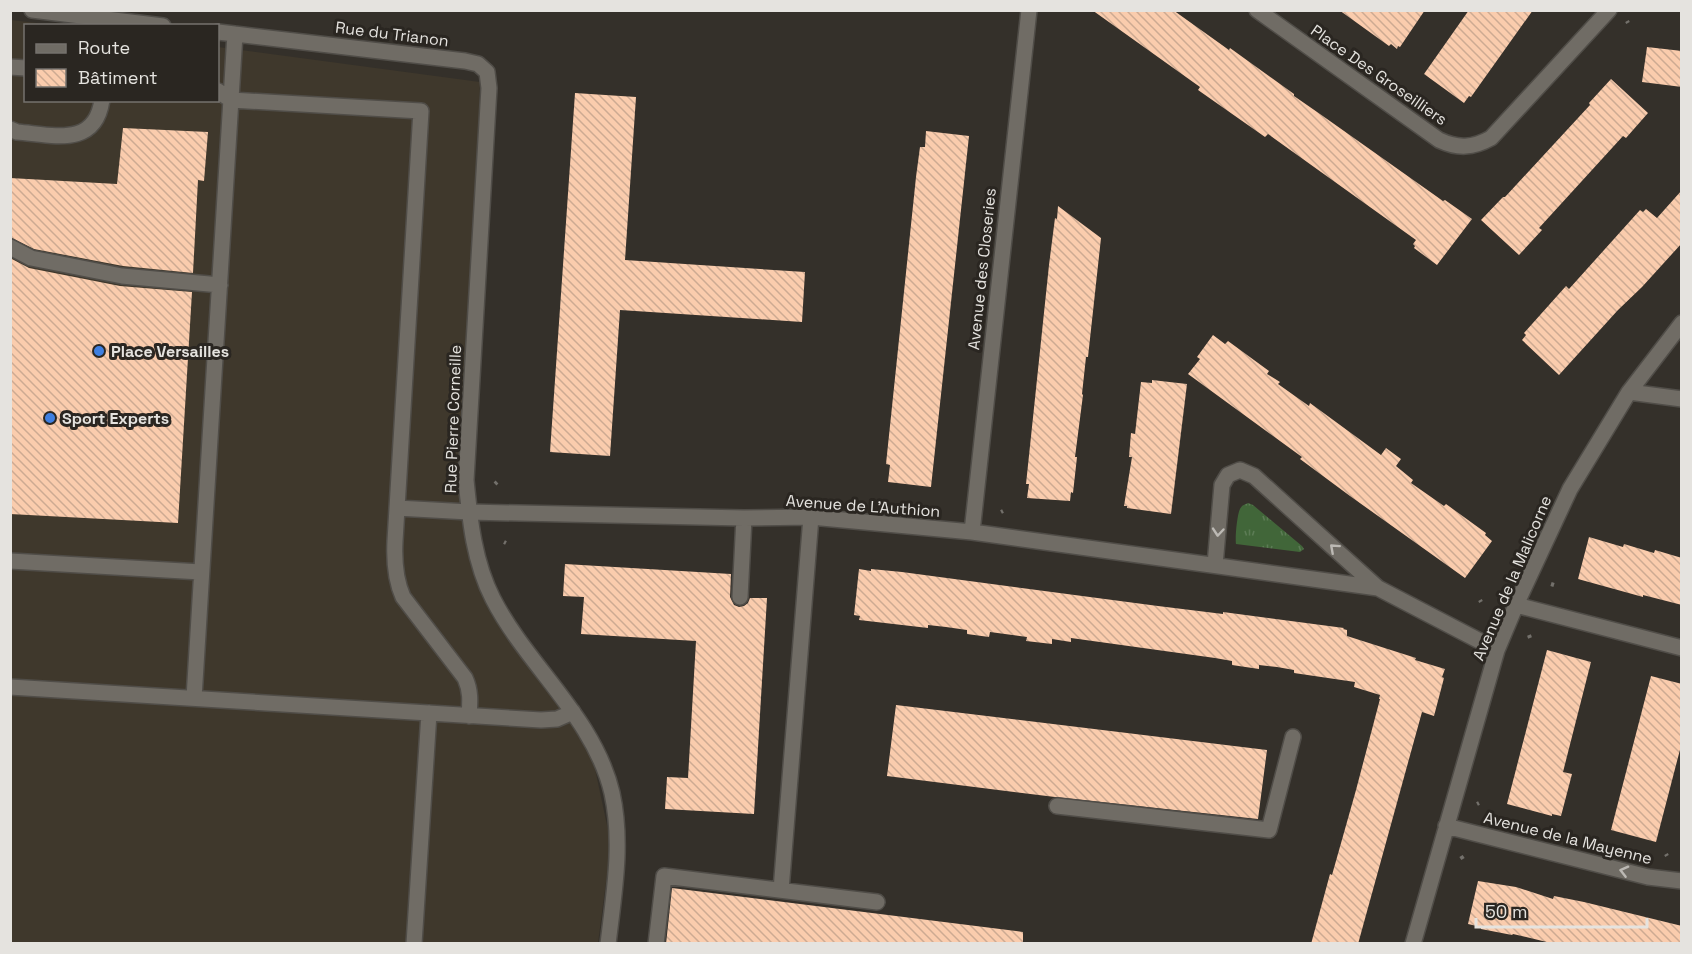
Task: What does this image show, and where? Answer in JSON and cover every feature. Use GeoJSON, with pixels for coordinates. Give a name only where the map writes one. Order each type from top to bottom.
{"type":"FeatureCollection","features":[{"type":"Feature","properties":{"kind":"street"},"geometry":{"type":"LineString","coordinates":[[32,10],[147,24]]}},
{"type":"Feature","properties":{"kind":"street","name":"Avenue des Closeries"},"geometry":{"type":"LineString","coordinates":[[972,532],[1029,10]]}},
{"type":"Feature","properties":{"kind":"street","name":"Place Des Groseilliers"},"geometry":{"type":"LineString","coordinates":[[1257,10],[1439,140],[1460,147],[1470,146],[1491,138],[1609,10]]}},
{"type":"Feature","properties":{"kind":"street","name":"Rue du Trianon"},"geometry":{"type":"LineString","coordinates":[[219,32],[465,61],[478,64],[487,72]]}},
{"type":"Feature","properties":{"kind":"street"},"geometry":{"type":"LineString","coordinates":[[194,698],[235,34]]}},
{"type":"Feature","properties":{"kind":"street","name":"Rue Pierre Corneille"},"geometry":{"type":"LineString","coordinates":[[487,72],[489,88],[466,480],[469,512],[480,565],[495,602],[522,645],[583,727],[602,763],[611,791],[618,840],[608,944]]}},
{"type":"Feature","properties":{"kind":"street"},"geometry":{"type":"LineString","coordinates":[[219,92],[231,100],[420,111],[395,569],[403,597],[465,678],[471,695],[469,716]]}},
{"type":"Feature","properties":{"kind":"street"},"geometry":{"type":"LineString","coordinates":[[10,129],[17,132],[78,135],[95,122],[100,113],[102,102]]}},
{"type":"Feature","properties":{"kind":"street"},"geometry":{"type":"LineString","coordinates":[[10,247],[31,258],[122,276],[220,285]]}},
{"type":"Feature","properties":{"kind":"street","name":"Avenue de la Malicorne"},"geometry":{"type":"LineString","coordinates":[[1413,944],[1497,650],[1516,605],[1570,489],[1629,392],[1682,323]]}},
{"type":"Feature","properties":{"kind":"street"},"geometry":{"type":"LineString","coordinates":[[1629,392],[1682,399]]}},
{"type":"Feature","properties":{"kind":"street","name":"Avenue de L'Authion"},"geometry":{"type":"LineString","coordinates":[[1215,565],[1222,485],[1228,475],[1240,470],[1254,476],[1378,588],[1497,650]]}},
{"type":"Feature","properties":{"kind":"street","name":"Avenue de L'Authion"},"geometry":{"type":"LineString","coordinates":[[397,508],[469,512],[510,511],[744,518],[811,517],[972,532],[1378,588]]}},
{"type":"Feature","properties":{"kind":"street"},"geometry":{"type":"LineString","coordinates":[[781,890],[811,517]]}},
{"type":"Feature","properties":{"kind":"street"},"geometry":{"type":"LineString","coordinates":[[741,597],[744,518]]}},
{"type":"Feature","properties":{"kind":"street"},"geometry":{"type":"LineString","coordinates":[[10,561],[201,572]]}},
{"type":"Feature","properties":{"kind":"street"},"geometry":{"type":"LineString","coordinates":[[1516,605],[1682,648]]}},
{"type":"Feature","properties":{"kind":"street"},"geometry":{"type":"LineString","coordinates":[[10,687],[551,720],[573,712]]}},
{"type":"Feature","properties":{"kind":"street"},"geometry":{"type":"LineString","coordinates":[[414,944],[429,713]]}},
{"type":"Feature","properties":{"kind":"street"},"geometry":{"type":"LineString","coordinates":[[1057,806],[1269,830],[1293,737]]}},
{"type":"Feature","properties":{"kind":"street","name":"Avenue de la Mayenne"},"geometry":{"type":"LineString","coordinates":[[1446,826],[1648,877],[1682,881]]}},
{"type":"Feature","properties":{"kind":"street"},"geometry":{"type":"LineString","coordinates":[[656,944],[664,876],[877,902]]}},
{"type":"Feature","properties":{"kind":"shaded area","name":"Place Versailles"},"geometry":{"type":"Polygon","coordinates":[[[11,20],[45,24],[24,24],[24,102],[219,102],[219,47],[480,82],[467,519],[482,589],[522,658],[591,750],[611,844],[598,943],[11,944],[11,20]]]}},
{"type":"Feature","properties":{"kind":"green space"},"geometry":{"type":"Polygon","coordinates":[[[1248,503],[1304,549],[1300,552],[1236,544],[1239,512],[1248,503]]]}},
{"type":"Feature","properties":{"kind":"building"},"geometry":{"type":"Polygon","coordinates":[[[1092,10],[1173,10],[1229,50],[1230,48],[1443,201],[1445,200],[1472,219],[1437,265],[1414,248],[1413,244],[1416,240],[1268,134],[1265,137],[1198,90],[1200,87],[1092,10]]]}},
{"type":"Feature","properties":{"kind":"building"},"geometry":{"type":"Polygon","coordinates":[[[1339,10],[1425,10],[1397,49],[1391,44],[1389,46],[1339,10]]]}},
{"type":"Feature","properties":{"kind":"building"},"geometry":{"type":"Polygon","coordinates":[[[1469,10],[1533,10],[1471,97],[1469,96],[1464,103],[1424,74],[1469,10]]]}},
{"type":"Feature","properties":{"kind":"building"},"geometry":{"type":"Polygon","coordinates":[[[1647,47],[1682,51],[1682,87],[1642,82],[1647,47]]]}},
{"type":"Feature","properties":{"kind":"building"},"geometry":{"type":"Polygon","coordinates":[[[1611,79],[1648,113],[1626,138],[1623,136],[1539,228],[1542,230],[1519,255],[1481,220],[1590,105],[1589,103],[1611,79]]]}},
{"type":"Feature","properties":{"kind":"building"},"geometry":{"type":"Polygon","coordinates":[[[575,93],[636,97],[625,260],[805,272],[802,322],[620,310],[610,456],[550,452],[575,93]]]}},
{"type":"Feature","properties":{"kind":"building"},"geometry":{"type":"Polygon","coordinates":[[[123,128],[208,132],[204,181],[198,180],[193,273],[123,266],[34,249],[10,237],[10,178],[117,184],[123,128]]]}},
{"type":"Feature","properties":{"kind":"building"},"geometry":{"type":"Polygon","coordinates":[[[926,131],[969,136],[931,487],[888,482],[890,465],[886,464],[916,177],[920,147],[925,147],[926,131]]]}},
{"type":"Feature","properties":{"kind":"building"},"geometry":{"type":"Polygon","coordinates":[[[1682,190],[1682,243],[1559,375],[1522,340],[1526,335],[1524,333],[1566,286],[1569,289],[1640,210],[1643,212],[1646,209],[1657,218],[1682,190]]]}},
{"type":"Feature","properties":{"kind":"building"},"geometry":{"type":"Polygon","coordinates":[[[1058,206],[1101,238],[1075,457],[1077,457],[1073,493],[1071,492],[1070,501],[1027,498],[1029,484],[1026,484],[1049,265],[1058,206]]]}},
{"type":"Feature","properties":{"kind":"building","name":"Place Versailles"},"geometry":{"type":"Polygon","coordinates":[[[10,258],[29,268],[120,286],[192,292],[178,523],[10,514],[10,258]]]}},
{"type":"Feature","properties":{"kind":"building"},"geometry":{"type":"Polygon","coordinates":[[[1213,335],[1225,344],[1228,341],[1269,371],[1267,374],[1280,382],[1278,384],[1309,406],[1310,403],[1381,455],[1386,448],[1401,459],[1396,466],[1413,480],[1411,483],[1444,506],[1446,504],[1486,533],[1485,535],[1492,541],[1465,578],[1350,496],[1300,459],[1302,457],[1188,374],[1200,359],[1197,357],[1213,335]]]}},
{"type":"Feature","properties":{"kind":"building"},"geometry":{"type":"Polygon","coordinates":[[[1152,380],[1187,384],[1171,514],[1124,506],[1132,457],[1129,457],[1131,433],[1135,434],[1141,382],[1152,383],[1152,380]]]}},
{"type":"Feature","properties":{"kind":"building"},"geometry":{"type":"Polygon","coordinates":[[[1589,537],[1623,547],[1624,544],[1682,558],[1682,605],[1578,579],[1589,537]]]}},
{"type":"Feature","properties":{"kind":"building"},"geometry":{"type":"Polygon","coordinates":[[[565,564],[731,574],[730,597],[734,605],[744,606],[750,598],[767,598],[754,814],[665,809],[667,777],[688,778],[696,641],[581,634],[584,597],[563,596],[565,564]]]}},
{"type":"Feature","properties":{"kind":"building"},"geometry":{"type":"Polygon","coordinates":[[[859,569],[902,572],[1344,628],[1347,630],[1347,636],[1445,669],[1434,716],[1422,712],[1358,944],[1311,944],[1356,790],[1380,695],[1354,687],[1355,682],[1294,673],[1294,670],[1277,667],[1259,665],[1259,669],[1232,665],[1232,661],[1215,658],[1071,638],[1071,642],[1052,639],[1052,644],[1026,641],[1027,637],[990,632],[989,637],[967,634],[967,630],[946,627],[928,625],[928,628],[859,620],[860,616],[854,615],[859,569]]]}},
{"type":"Feature","properties":{"kind":"building"},"geometry":{"type":"Polygon","coordinates":[[[1547,650],[1591,662],[1563,772],[1572,774],[1561,816],[1552,814],[1552,816],[1507,804],[1547,650]]]}},
{"type":"Feature","properties":{"kind":"building"},"geometry":{"type":"Polygon","coordinates":[[[1651,676],[1682,684],[1682,742],[1656,842],[1611,830],[1651,676]]]}},
{"type":"Feature","properties":{"kind":"building"},"geometry":{"type":"Polygon","coordinates":[[[896,705],[1267,750],[1258,819],[887,776],[896,705]]]}},
{"type":"Feature","properties":{"kind":"building"},"geometry":{"type":"Polygon","coordinates":[[[1478,881],[1516,887],[1553,899],[1554,896],[1584,902],[1682,926],[1682,944],[1555,944],[1481,929],[1481,927],[1468,924],[1478,881]]]}},
{"type":"Feature","properties":{"kind":"building"},"geometry":{"type":"Polygon","coordinates":[[[672,888],[1023,932],[1023,944],[666,944],[672,888]]]}},
{"type":"Feature","properties":{"kind":"place","name":"Place Versailles"},"geometry":{"type":"Point","coordinates":[99,351]}},
{"type":"Feature","properties":{"kind":"place","name":"Sport Experts"},"geometry":{"type":"Point","coordinates":[50,418]}}]}
